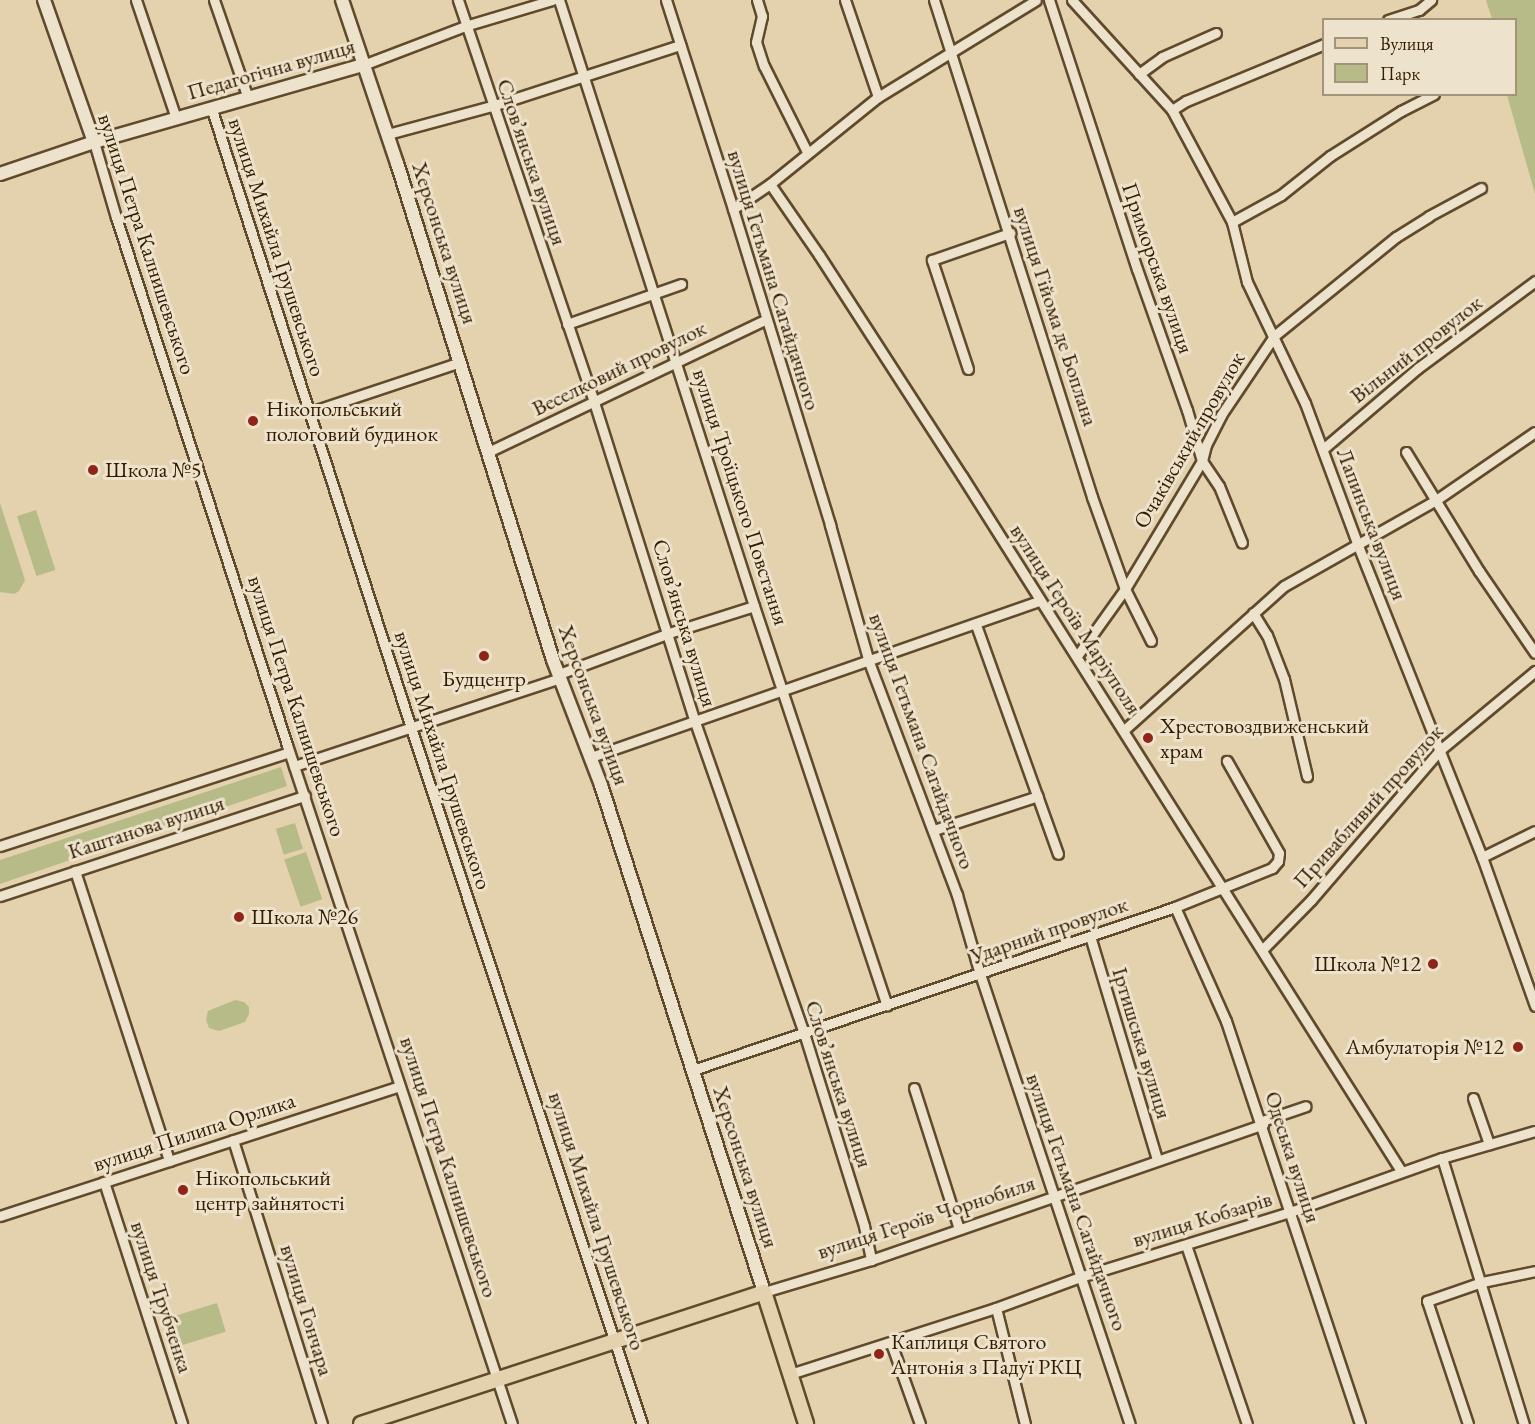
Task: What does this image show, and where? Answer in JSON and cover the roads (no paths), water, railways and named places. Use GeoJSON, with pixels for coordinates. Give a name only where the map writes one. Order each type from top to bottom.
{"type":"FeatureCollection","features":[{"type":"Feature","properties":{"kind":"main road","name":"вулиця Петра Калнишевського"},"geometry":{"type":"LineString","coordinates":[[44,0],[94,142]]}},
{"type":"Feature","properties":{"kind":"main road","name":"Херсонська вулиця"},"geometry":{"type":"LineString","coordinates":[[342,0],[388,134],[560,676],[591,757],[693,1070],[806,1424]]}},
{"type":"Feature","properties":{"kind":"main road","name":"Педагогічна вулиця"},"geometry":{"type":"LineString","coordinates":[[0,174],[94,142],[363,65]]}},
{"type":"Feature","properties":{"kind":"main road","name":"вулиця Героїв Чорнобиля"},"geometry":{"type":"LineString","coordinates":[[361,1424],[764,1292]]}},
{"type":"Feature","properties":{"kind":"street"},"geometry":{"type":"LineString","coordinates":[[136,0],[176,118]]}},
{"type":"Feature","properties":{"kind":"street"},"geometry":{"type":"LineString","coordinates":[[214,0],[248,98]]}},
{"type":"Feature","properties":{"kind":"street","name":"Словʼянська вулиця"},"geometry":{"type":"LineString","coordinates":[[458,0],[594,402],[669,633],[695,722],[804,1033],[864,1226],[871,1260]]}},
{"type":"Feature","properties":{"kind":"street","name":"Педагогічна вулиця"},"geometry":{"type":"LineString","coordinates":[[363,65],[465,26],[552,0]]}},
{"type":"Feature","properties":{"kind":"street","name":"вулиця Троїцького Повстання"},"geometry":{"type":"LineString","coordinates":[[559,0],[754,606],[784,688],[887,1005]]}},
{"type":"Feature","properties":{"kind":"street","name":"вулиця Гетьмана Сагайдачного"},"geometry":{"type":"LineString","coordinates":[[666,0],[733,208],[765,320],[830,525],[868,662],[934,830],[1130,1424]]}},
{"type":"Feature","properties":{"kind":"street"},"geometry":{"type":"LineString","coordinates":[[757,0],[762,16],[756,42],[764,66],[807,152]]}},
{"type":"Feature","properties":{"kind":"street"},"geometry":{"type":"LineString","coordinates":[[845,0],[878,97]]}},
{"type":"Feature","properties":{"kind":"street","name":"вулиця Гійома де Боплана"},"geometry":{"type":"LineString","coordinates":[[934,0],[1010,233],[1092,497],[1125,589],[1151,640]]}},
{"type":"Feature","properties":{"kind":"street"},"geometry":{"type":"LineString","coordinates":[[733,208],[770,184],[878,97],[1036,0]]}},
{"type":"Feature","properties":{"kind":"street","name":"Приморська вулиця"},"geometry":{"type":"LineString","coordinates":[[1048,0],[1137,269],[1187,410],[1202,462],[1220,486],[1242,543]]}},
{"type":"Feature","properties":{"kind":"street","name":"Лапинська вулиця"},"geometry":{"type":"LineString","coordinates":[[1072,0],[1172,110],[1232,222],[1247,282],[1274,336],[1323,449],[1357,543],[1482,857],[1535,1006]]}},
{"type":"Feature","properties":{"kind":"street"},"geometry":{"type":"LineString","coordinates":[[1394,18],[1419,10],[1431,0]]}},
{"type":"Feature","properties":{"kind":"street"},"geometry":{"type":"LineString","coordinates":[[1139,74],[1162,57],[1216,33]]}},
{"type":"Feature","properties":{"kind":"street"},"geometry":{"type":"LineString","coordinates":[[1172,110],[1186,101],[1322,44]]}},
{"type":"Feature","properties":{"kind":"street"},"geometry":{"type":"LineString","coordinates":[[388,134],[492,106],[680,45]]}},
{"type":"Feature","properties":{"kind":"street"},"geometry":{"type":"LineString","coordinates":[[1232,222],[1281,195],[1330,156],[1401,111],[1430,96]]}},
{"type":"Feature","properties":{"kind":"street","name":"вулиця Михайла Грушевського"},"geometry":{"type":"LineString","coordinates":[[214,108],[213,113],[411,728],[642,1424]]}},
{"type":"Feature","properties":{"kind":"street","name":"вулиця Петра Калнишевського"},"geometry":{"type":"LineString","coordinates":[[94,142],[116,218],[289,752],[512,1424]]}},
{"type":"Feature","properties":{"kind":"street","name":"вулиця Героїв Маріуполя"},"geometry":{"type":"LineString","coordinates":[[770,184],[819,255],[1077,656],[1401,1171]]}},
{"type":"Feature","properties":{"kind":"street","name":"Очаківський провулок"},"geometry":{"type":"LineString","coordinates":[[1077,656],[1125,589],[1202,462],[1206,445],[1221,415],[1274,336],[1396,237],[1481,188]]}},
{"type":"Feature","properties":{"kind":"street"},"geometry":{"type":"LineString","coordinates":[[968,369],[932,260],[1010,233]]}},
{"type":"Feature","properties":{"kind":"street","name":"Вільний провулок"},"geometry":{"type":"LineString","coordinates":[[1323,449],[1418,368],[1535,281]]}},
{"type":"Feature","properties":{"kind":"street"},"geometry":{"type":"LineString","coordinates":[[567,324],[681,284]]}},
{"type":"Feature","properties":{"kind":"street","name":"Веселковий провулок"},"geometry":{"type":"LineString","coordinates":[[490,452],[765,320]]}},
{"type":"Feature","properties":{"kind":"street"},"geometry":{"type":"LineString","coordinates":[[310,412],[460,362]]}},
{"type":"Feature","properties":{"kind":"street"},"geometry":{"type":"LineString","coordinates":[[1124,730],[1284,586],[1436,500],[1535,432]]}},
{"type":"Feature","properties":{"kind":"street"},"geometry":{"type":"LineString","coordinates":[[1406,452],[1535,653]]}},
{"type":"Feature","properties":{"kind":"street"},"geometry":{"type":"LineString","coordinates":[[591,757],[695,722],[784,688],[868,662],[1040,601]]}},
{"type":"Feature","properties":{"kind":"street"},"geometry":{"type":"LineString","coordinates":[[294,766],[411,728],[560,676],[669,633],[754,606]]}},
{"type":"Feature","properties":{"kind":"street"},"geometry":{"type":"LineString","coordinates":[[1253,613],[1267,634],[1284,679],[1307,776]]}},
{"type":"Feature","properties":{"kind":"street"},"geometry":{"type":"LineString","coordinates":[[976,625],[1058,854]]}},
{"type":"Feature","properties":{"kind":"street","name":"Привабливий провулок"},"geometry":{"type":"LineString","coordinates":[[1262,950],[1311,900],[1440,750],[1498,699],[1534,674]]}},
{"type":"Feature","properties":{"kind":"street","name":"Каштанова вулиця"},"geometry":{"type":"LineString","coordinates":[[0,846],[289,752]]}},
{"type":"Feature","properties":{"kind":"street"},"geometry":{"type":"LineString","coordinates":[[1222,889],[1272,868],[1278,861],[1279,853],[1227,761]]}},
{"type":"Feature","properties":{"kind":"street","name":"Каштанова вулиця"},"geometry":{"type":"LineString","coordinates":[[0,896],[305,796]]}},
{"type":"Feature","properties":{"kind":"street"},"geometry":{"type":"LineString","coordinates":[[934,830],[1038,796]]}},
{"type":"Feature","properties":{"kind":"street"},"geometry":{"type":"LineString","coordinates":[[1482,857],[1535,831]]}},
{"type":"Feature","properties":{"kind":"street"},"geometry":{"type":"LineString","coordinates":[[75,871],[169,1161]]}},
{"type":"Feature","properties":{"kind":"street","name":"Ударний провулок"},"geometry":{"type":"LineString","coordinates":[[887,1005],[1222,889]]}},
{"type":"Feature","properties":{"kind":"street","name":"Одеська вулиця"},"geometry":{"type":"LineString","coordinates":[[1175,907],[1226,1021],[1262,1123],[1360,1424]]}},
{"type":"Feature","properties":{"kind":"street","name":"Іртишська вулиця"},"geometry":{"type":"LineString","coordinates":[[1090,936],[1157,1160]]}},
{"type":"Feature","properties":{"kind":"street"},"geometry":{"type":"LineString","coordinates":[[693,1070],[887,1005]]}},
{"type":"Feature","properties":{"kind":"street","name":"вулиця Пилипа Орлика"},"geometry":{"type":"LineString","coordinates":[[0,1216],[399,1086]]}},
{"type":"Feature","properties":{"kind":"street"},"geometry":{"type":"LineString","coordinates":[[914,1088],[959,1229]]}},
{"type":"Feature","properties":{"kind":"street"},"geometry":{"type":"LineString","coordinates":[[1473,1098],[1490,1144]]}},
{"type":"Feature","properties":{"kind":"street","name":"вулиця Героїв Чорнобиля"},"geometry":{"type":"LineString","coordinates":[[764,1292],[871,1260],[1306,1106]]}},
{"type":"Feature","properties":{"kind":"street","name":"вулиця Кобзарів"},"geometry":{"type":"LineString","coordinates":[[790,1374],[996,1308],[1083,1276],[1290,1212],[1401,1171],[1535,1131]]}},
{"type":"Feature","properties":{"kind":"street","name":"вулиця Гончара"},"geometry":{"type":"LineString","coordinates":[[233,1140],[322,1424]]}},
{"type":"Feature","properties":{"kind":"street"},"geometry":{"type":"LineString","coordinates":[[1442,1158],[1524,1424]]}},
{"type":"Feature","properties":{"kind":"street","name":"вулиця Трубченка"},"geometry":{"type":"LineString","coordinates":[[104,1182],[182,1424]]}},
{"type":"Feature","properties":{"kind":"street"},"geometry":{"type":"LineString","coordinates":[[1186,1245],[1247,1424]]}},
{"type":"Feature","properties":{"kind":"street"},"geometry":{"type":"LineString","coordinates":[[1468,1424],[1426,1301],[1482,1282],[1535,1271]]}},
{"type":"Feature","properties":{"kind":"street"},"geometry":{"type":"LineString","coordinates":[[996,1308],[1025,1424]]}},
{"type":"Feature","properties":{"kind":"street"},"geometry":{"type":"LineString","coordinates":[[891,1343],[920,1424]]}},
{"type":"Feature","properties":{"kind":"place","name":"Нікопольський пологовий будинок"},"geometry":{"type":"Point","coordinates":[253,421]}},
{"type":"Feature","properties":{"kind":"place","name":"Школа №5"},"geometry":{"type":"Point","coordinates":[93,470]}},
{"type":"Feature","properties":{"kind":"place","name":"Будцентр"},"geometry":{"type":"Point","coordinates":[484,656]}},
{"type":"Feature","properties":{"kind":"place","name":"Хрестовоздвиженський храм"},"geometry":{"type":"Point","coordinates":[1148,738]}},
{"type":"Feature","properties":{"kind":"place","name":"Школа №26"},"geometry":{"type":"Point","coordinates":[239,917]}},
{"type":"Feature","properties":{"kind":"place","name":"Школа №12"},"geometry":{"type":"Point","coordinates":[1433,964]}},
{"type":"Feature","properties":{"kind":"place","name":"Амбулаторія №12"},"geometry":{"type":"Point","coordinates":[1518,1047]}},
{"type":"Feature","properties":{"kind":"place","name":"Нікопольський центр зайнятості"},"geometry":{"type":"Point","coordinates":[183,1190]}},
{"type":"Feature","properties":{"kind":"place","name":"Каплиця Святого Антонія з Падуї РКЦ"},"geometry":{"type":"Point","coordinates":[879,1354]}}]}
